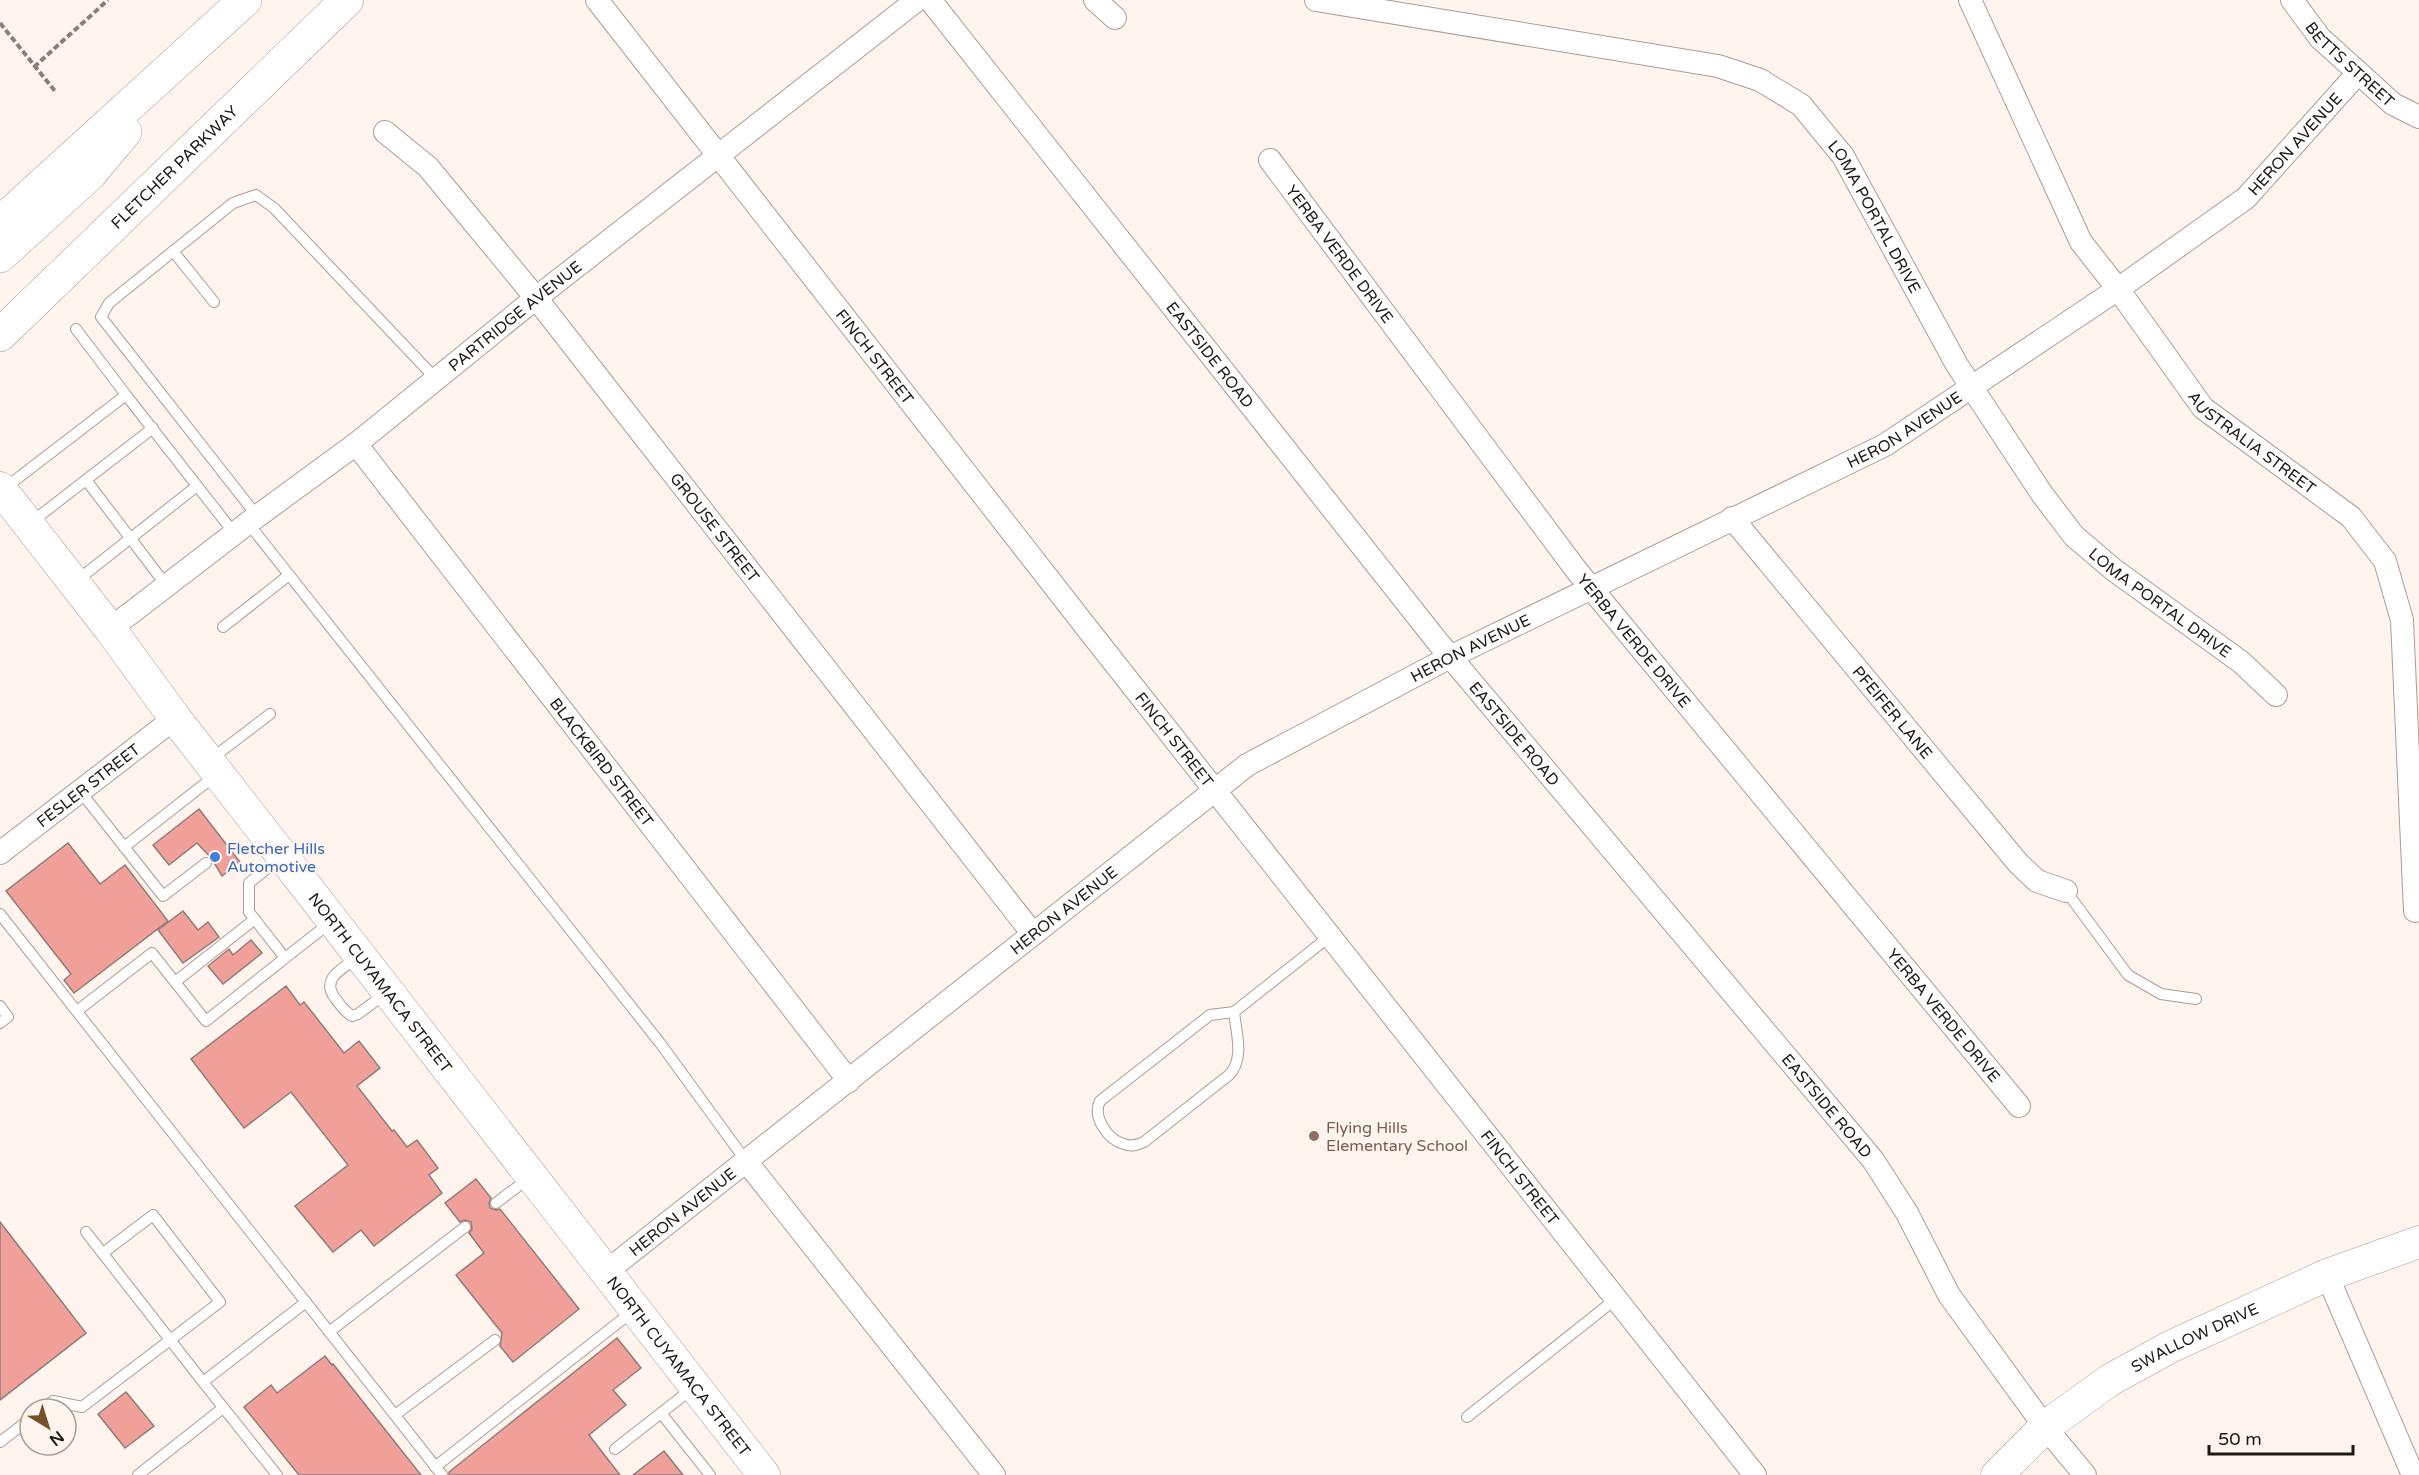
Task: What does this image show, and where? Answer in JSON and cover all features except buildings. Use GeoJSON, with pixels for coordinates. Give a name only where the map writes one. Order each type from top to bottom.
{"type":"FeatureCollection","features":[{"type":"Feature","properties":{"kind":"main road"},"geometry":{"type":"LineString","coordinates":[[0,223],[245,0]]}},
{"type":"Feature","properties":{"kind":"main road","name":"FLETCHER PARKWAY"},"geometry":{"type":"LineString","coordinates":[[0,335],[347,0]]}},
{"type":"Feature","properties":{"kind":"main road"},"geometry":{"type":"LineString","coordinates":[[0,256],[89,175],[203,39]]}},
{"type":"Feature","properties":{"kind":"main road"},"geometry":{"type":"LineString","coordinates":[[0,195],[33,165],[119,114]]}},
{"type":"Feature","properties":{"kind":"main road","name":"NORTH CUYAMACA STREET"},"geometry":{"type":"LineString","coordinates":[[1,489],[110,629],[175,718],[764,1475]]}},
{"type":"Feature","properties":{"kind":"main road","name":"SWALLOW DRIVE"},"geometry":{"type":"LineString","coordinates":[[1996,1475],[2045,1427],[2110,1380],[2170,1347],[2327,1275],[2419,1242]]}},
{"type":"Feature","properties":{"kind":"street","name":"FINCH STREET"},"geometry":{"type":"LineString","coordinates":[[597,0],[718,158],[1215,791],[1618,1298],[1755,1475]]}},
{"type":"Feature","properties":{"kind":"street","name":"PARTRIDGE AVENUE"},"geometry":{"type":"LineString","coordinates":[[110,629],[246,524],[357,444],[536,298],[718,158],[917,0]]}},
{"type":"Feature","properties":{"kind":"street","name":"EASTSIDE ROAD"},"geometry":{"type":"LineString","coordinates":[[930,0],[1450,657],[1873,1160],[1907,1213],[1949,1295],[2045,1427],[2085,1475]]}},
{"type":"Feature","properties":{"kind":"street"},"geometry":{"type":"LineString","coordinates":[[1095,0],[1115,18]]}},
{"type":"Feature","properties":{"kind":"street","name":"LOMA PORTAL DRIVE"},"geometry":{"type":"LineString","coordinates":[[1317,0],[1718,66],[1760,80],[1801,105],[1844,156],[1957,365],[2042,494],[2074,536],[2114,570],[2241,662],[2276,695]]}},
{"type":"Feature","properties":{"kind":"street","name":"AUSTRALIA STREET"},"geometry":{"type":"LineString","coordinates":[[1970,0],[2081,242],[2203,408],[2351,517],[2385,561],[2402,620],[2415,911]]}},
{"type":"Feature","properties":{"kind":"street","name":"BETTS STREET"},"geometry":{"type":"LineString","coordinates":[[2292,0],[2320,38],[2392,104],[2419,117]]}},
{"type":"Feature","properties":{"kind":"street","name":"HERON AVENUE"},"geometry":{"type":"LineString","coordinates":[[607,1271],[1247,765],[1450,657],[1886,445],[2118,290],[2246,198],[2358,73]]}},
{"type":"Feature","properties":{"kind":"street","name":"GROUSE STREET"},"geometry":{"type":"LineString","coordinates":[[385,132],[428,167],[536,298],[1033,934]]}},
{"type":"Feature","properties":{"kind":"street","name":"YERBA VERDE DRIVE"},"geometry":{"type":"LineString","coordinates":[[1270,160],[1591,588],[2019,1106]]}},
{"type":"Feature","properties":{"kind":"street","name":"BLACKBIRD STREET"},"geometry":{"type":"LineString","coordinates":[[357,444],[849,1081]]}},
{"type":"Feature","properties":{"kind":"street","name":"PFEIFER LANE"},"geometry":{"type":"LineString","coordinates":[[1732,518],[2018,862],[2037,880],[2066,891]]}},
{"type":"Feature","properties":{"kind":"street","name":"FESLER STREET"},"geometry":{"type":"LineString","coordinates":[[0,853],[175,718]]}},
{"type":"Feature","properties":{"kind":"street"},"geometry":{"type":"LineString","coordinates":[[746,1161],[994,1475]]}},
{"type":"Feature","properties":{"kind":"street"},"geometry":{"type":"LineString","coordinates":[[2327,1275],[2413,1475]]}},
{"type":"Feature","properties":{"kind":"lane"},"geometry":{"type":"LineString","coordinates":[[436,379],[274,208],[256,195],[233,204],[173,251],[109,303],[101,317],[246,524],[289,575],[660,1043],[746,1161]]}},
{"type":"Feature","properties":{"kind":"lane"},"geometry":{"type":"LineString","coordinates":[[173,251],[214,302]]}},
{"type":"Feature","properties":{"kind":"lane"},"geometry":{"type":"LineString","coordinates":[[76,329],[197,486],[246,524]]}},
{"type":"Feature","properties":{"kind":"lane"},"geometry":{"type":"LineString","coordinates":[[1,489],[126,395]]}},
{"type":"Feature","properties":{"kind":"lane"},"geometry":{"type":"LineString","coordinates":[[29,524],[153,429]]}},
{"type":"Feature","properties":{"kind":"lane"},"geometry":{"type":"LineString","coordinates":[[86,480],[166,585]]}},
{"type":"Feature","properties":{"kind":"lane"},"geometry":{"type":"LineString","coordinates":[[74,582],[197,486]]}},
{"type":"Feature","properties":{"kind":"lane"},"geometry":{"type":"LineString","coordinates":[[224,627],[289,575]]}},
{"type":"Feature","properties":{"kind":"lane"},"geometry":{"type":"LineString","coordinates":[[124,847],[270,714]]}},
{"type":"Feature","properties":{"kind":"lane"},"geometry":{"type":"LineString","coordinates":[[80,791],[163,896],[206,863]]}},
{"type":"Feature","properties":{"kind":"lane"},"geometry":{"type":"LineString","coordinates":[[283,856],[249,883],[249,912],[285,958]]}},
{"type":"Feature","properties":{"kind":"lane"},"geometry":{"type":"LineString","coordinates":[[2066,891],[2128,975],[2161,994],[2196,999]]}},
{"type":"Feature","properties":{"kind":"lane"},"geometry":{"type":"LineString","coordinates":[[0,914],[438,1471],[636,1308]]}},
{"type":"Feature","properties":{"kind":"lane"},"geometry":{"type":"LineString","coordinates":[[175,982],[255,920]]}},
{"type":"Feature","properties":{"kind":"lane"},"geometry":{"type":"LineString","coordinates":[[77,1011],[152,953],[206,1021],[333,921]]}},
{"type":"Feature","properties":{"kind":"lane"},"geometry":{"type":"LineString","coordinates":[[1234,1011],[1239,1056],[1234,1070],[1144,1142],[1131,1146],[1118,1142],[1112,1137],[1099,1120],[1097,1107],[1100,1101],[1210,1015],[1234,1011],[1330,936]]}},
{"type":"Feature","properties":{"kind":"lane"},"geometry":{"type":"LineString","coordinates":[[360,955],[329,981],[329,990],[344,1011],[352,1016],[358,1014],[388,991]]}},
{"type":"Feature","properties":{"kind":"lane"},"geometry":{"type":"LineString","coordinates":[[0,1006],[8,1017],[0,1023]]}},
{"type":"Feature","properties":{"kind":"lane"},"geometry":{"type":"LineString","coordinates":[[496,1203],[532,1175]]}},
{"type":"Feature","properties":{"kind":"lane"},"geometry":{"type":"LineString","coordinates":[[78,1406],[82,1407],[220,1302],[153,1215],[102,1253]]}},
{"type":"Feature","properties":{"kind":"lane"},"geometry":{"type":"LineString","coordinates":[[329,1332],[465,1227]]}},
{"type":"Feature","properties":{"kind":"lane"},"geometry":{"type":"LineString","coordinates":[[86,1232],[277,1475]]}},
{"type":"Feature","properties":{"kind":"lane"},"geometry":{"type":"LineString","coordinates":[[1467,1417],[1618,1298]]}},
{"type":"Feature","properties":{"kind":"lane"},"geometry":{"type":"LineString","coordinates":[[203,1382],[306,1302]]}},
{"type":"Feature","properties":{"kind":"lane"},"geometry":{"type":"LineString","coordinates":[[395,1415],[495,1340]]}},
{"type":"Feature","properties":{"kind":"lane"},"geometry":{"type":"LineString","coordinates":[[615,1449],[696,1386]]}},
{"type":"Feature","properties":{"kind":"lane"},"geometry":{"type":"LineString","coordinates":[[138,1475],[223,1408]]}},
{"type":"Feature","properties":{"kind":"lane"},"geometry":{"type":"LineString","coordinates":[[661,1413],[710,1475]]}},
{"type":"Feature","properties":{"kind":"lane"},"geometry":{"type":"LineString","coordinates":[[0,1442],[18,1428]]}},
{"type":"Feature","properties":{"kind":"path"},"geometry":{"type":"LineString","coordinates":[[34,67],[108,0]]}},
{"type":"Feature","properties":{"kind":"path"},"geometry":{"type":"LineString","coordinates":[[0,23],[55,92]]}},
{"type":"Feature","properties":{"kind":"place","name":"Fletcher Hills Automotive"},"geometry":{"type":"Point","coordinates":[215,857]}},
{"type":"Feature","properties":{"kind":"place","name":"Flying Hills Elementary School"},"geometry":{"type":"Point","coordinates":[1314,1136]}}]}
